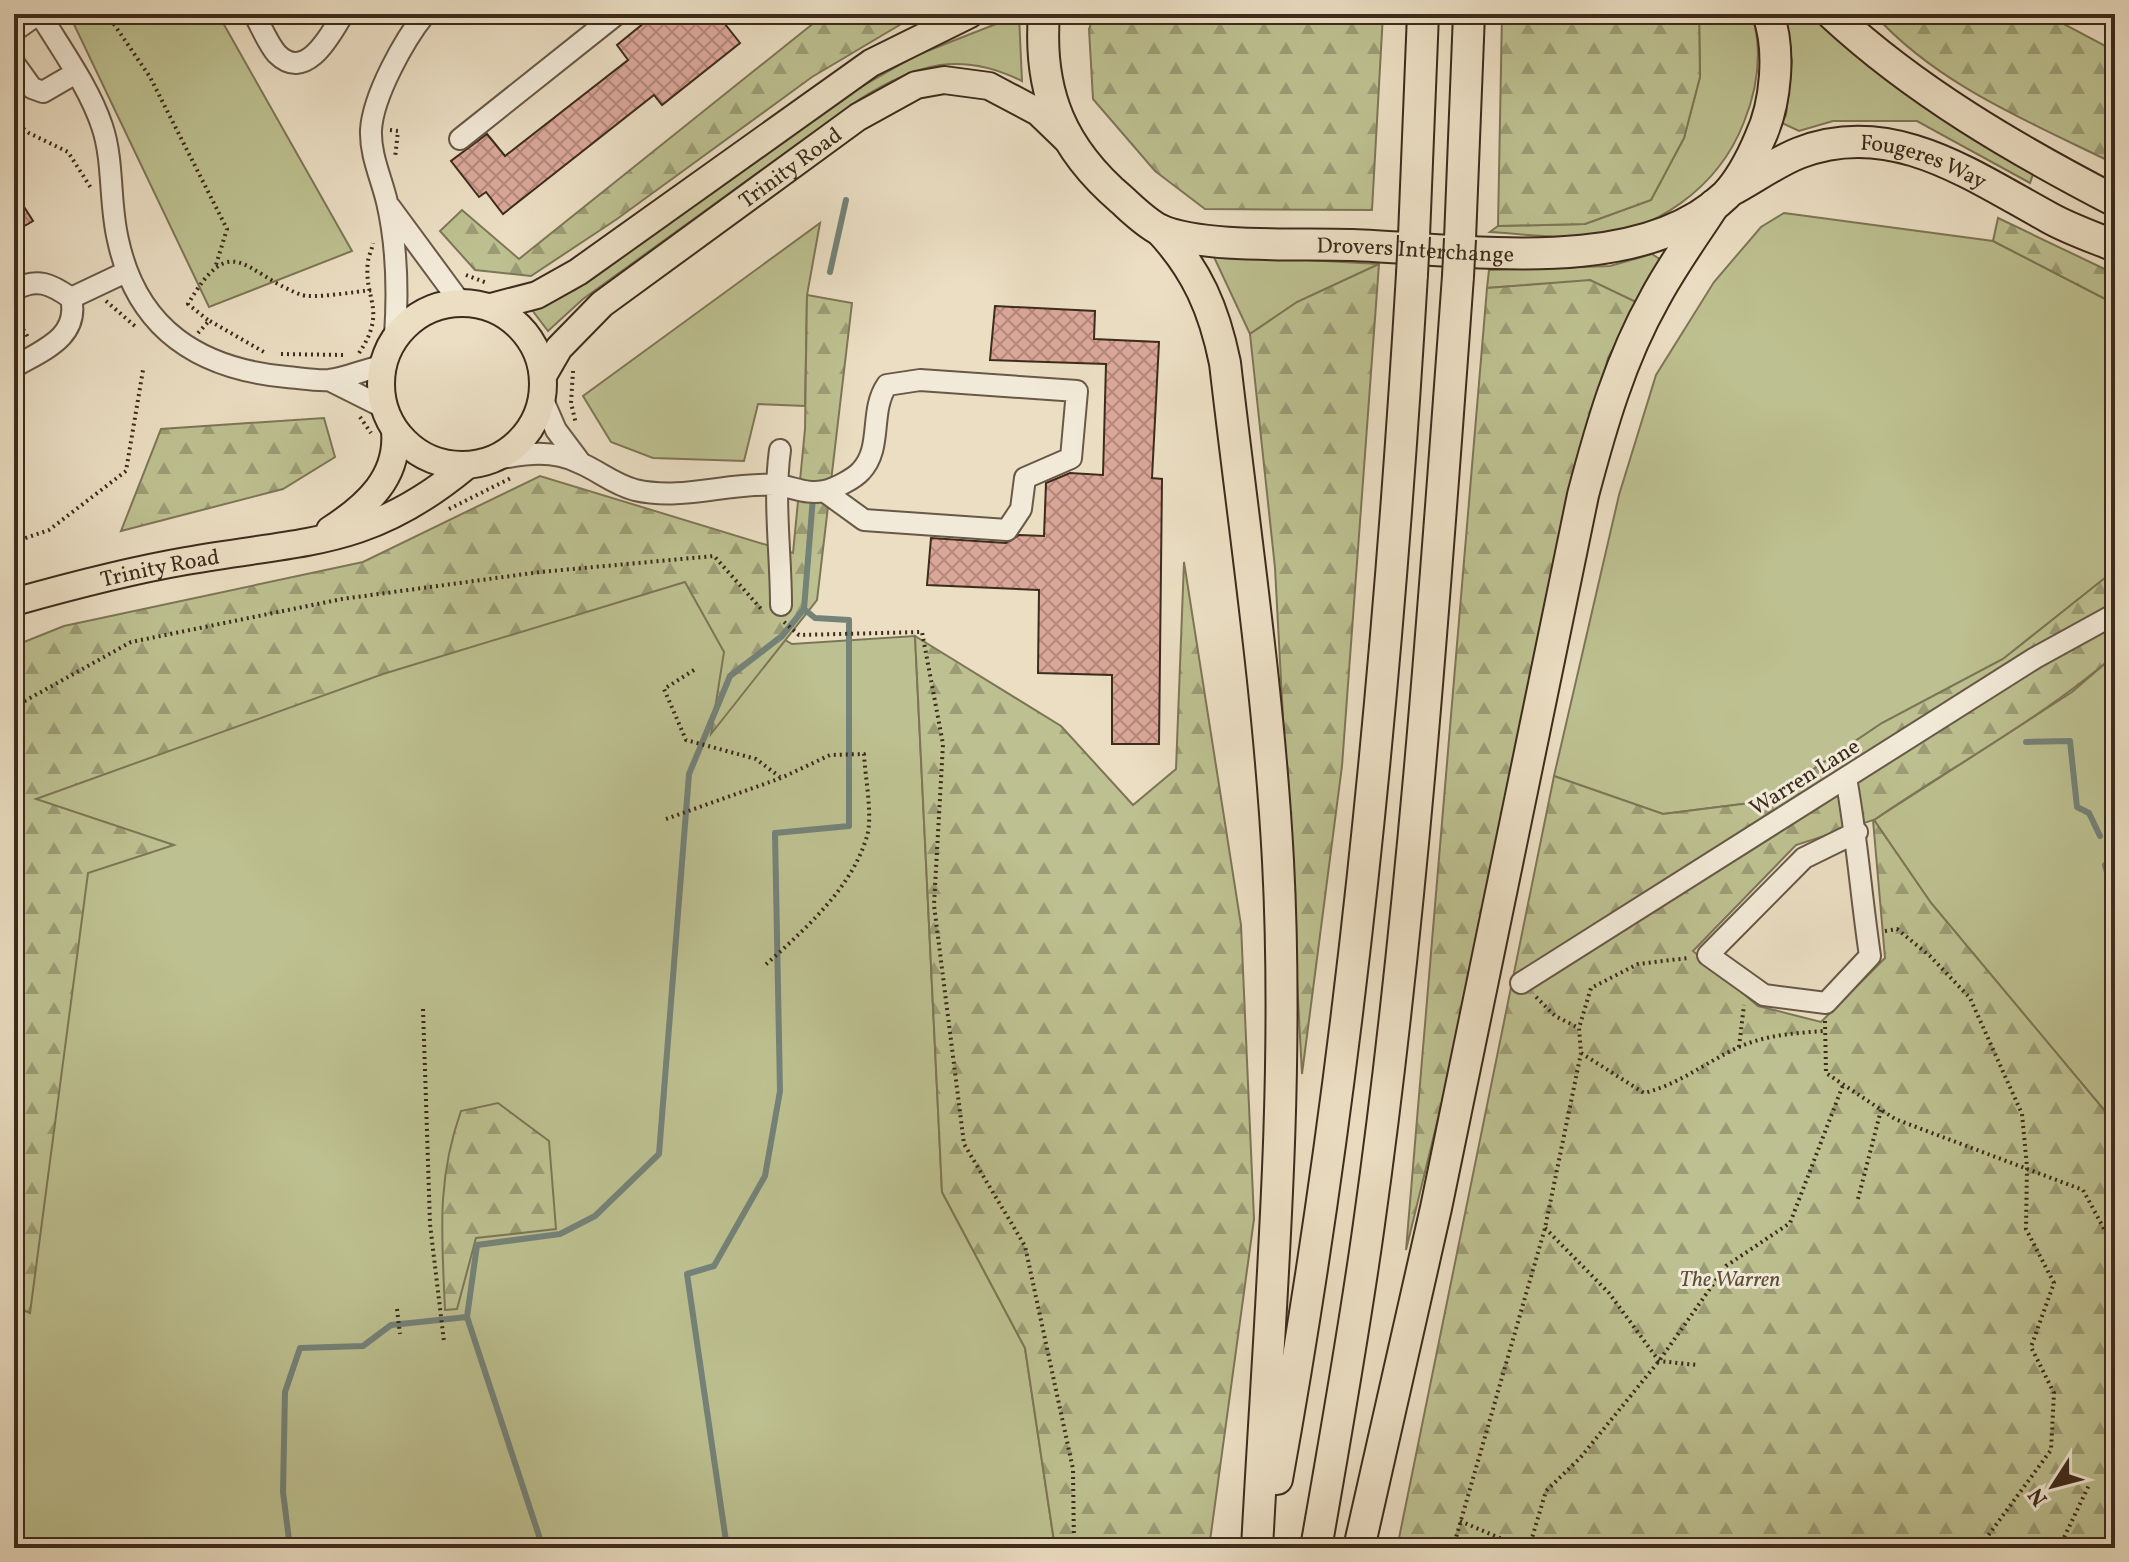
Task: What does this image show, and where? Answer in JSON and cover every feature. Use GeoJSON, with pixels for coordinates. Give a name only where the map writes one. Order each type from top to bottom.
{"type":"FeatureCollection","features":[{"type":"Feature","properties":{"kind":"highway"},"geometry":{"type":"LineString","coordinates":[[1044,14],[1046,83],[1069,142],[1112,192],[1160,230],[1186,257],[1201,282],[1217,323],[1225,363],[1258,626],[1278,862],[1280,1114],[1271,1343],[1257,1548]]}},
{"type":"Feature","properties":{"kind":"highway"},"geometry":{"type":"LineString","coordinates":[[1265,1548],[1308,1306],[1381,709],[1412,274],[1423,14]]}},
{"type":"Feature","properties":{"kind":"highway"},"geometry":{"type":"LineString","coordinates":[[1316,1548],[1370,1222],[1429,679],[1458,276],[1469,14]]}},
{"type":"Feature","properties":{"kind":"highway","name":"Drovers Interchange"},"geometry":{"type":"LineString","coordinates":[[1160,230],[1229,240],[1561,253],[1617,247],[1662,233],[1721,198],[1754,152],[1768,120],[1775,70],[1768,14]]}},
{"type":"Feature","properties":{"kind":"highway"},"geometry":{"type":"LineString","coordinates":[[1832,14],[1913,80],[2033,158],[2115,201]]}},
{"type":"Feature","properties":{"kind":"highway","name":"Fougeres Way"},"geometry":{"type":"LineString","coordinates":[[1721,198],[1809,150],[1863,139],[1897,144],[1951,164],[2053,220],[2115,246]]}},
{"type":"Feature","properties":{"kind":"highway"},"geometry":{"type":"LineString","coordinates":[[1359,1548],[1436,1208],[1583,495],[1598,438],[1616,384],[1655,298],[1721,198]]}},
{"type":"Feature","properties":{"kind":"main road","name":"Trinity Road"},"geometry":{"type":"LineString","coordinates":[[494,296],[532,342],[544,374],[543,400],[535,423],[523,440],[496,459],[465,467],[434,462],[414,451],[395,431],[383,407],[382,366],[395,336],[412,319],[432,308],[460,302],[494,296],[537,295],[578,272],[871,63],[970,14]]}},
{"type":"Feature","properties":{"kind":"main road","name":"Trinity Road"},"geometry":{"type":"LineString","coordinates":[[544,374],[559,348],[602,304],[858,117],[916,85],[944,80],[989,86],[1038,112],[1069,142]]}},
{"type":"Feature","properties":{"kind":"main road","name":"Trinity Road"},"geometry":{"type":"LineString","coordinates":[[307,545],[355,514],[379,488],[391,469],[397,450],[395,431]]}},
{"type":"Feature","properties":{"kind":"main road","name":"Trinity Road"},"geometry":{"type":"LineString","coordinates":[[14,602],[77,584],[187,561],[307,545],[355,533],[435,491],[465,467]]}},
{"type":"Feature","properties":{"kind":"street"},"geometry":{"type":"LineString","coordinates":[[14,31],[39,14],[103,128],[110,189],[126,272],[136,294],[156,320],[185,346],[229,367],[264,375],[329,380],[382,366]]}},
{"type":"Feature","properties":{"kind":"street"},"geometry":{"type":"LineString","coordinates":[[254,14],[277,53],[287,60],[301,61],[318,53],[343,14]]}},
{"type":"Feature","properties":{"kind":"street"},"geometry":{"type":"LineString","coordinates":[[395,336],[398,290],[387,204],[379,177],[386,86],[402,47],[425,14]]}},
{"type":"Feature","properties":{"kind":"street"},"geometry":{"type":"LineString","coordinates":[[460,139],[617,14]]}},
{"type":"Feature","properties":{"kind":"street"},"geometry":{"type":"LineString","coordinates":[[14,63],[32,88],[43,92],[74,74]]}},
{"type":"Feature","properties":{"kind":"street"},"geometry":{"type":"LineString","coordinates":[[387,204],[460,302]]}},
{"type":"Feature","properties":{"kind":"street"},"geometry":{"type":"LineString","coordinates":[[71,298],[126,272]]}},
{"type":"Feature","properties":{"kind":"street"},"geometry":{"type":"LineString","coordinates":[[14,290],[34,282],[48,283],[71,298],[75,315],[67,333],[14,367]]}},
{"type":"Feature","properties":{"kind":"street"},"geometry":{"type":"LineString","coordinates":[[329,380],[383,407]]}},
{"type":"Feature","properties":{"kind":"street"},"geometry":{"type":"LineString","coordinates":[[543,400],[556,430],[580,462],[605,479],[663,495],[776,485],[799,491],[824,491],[860,473],[873,456],[880,396],[887,385],[920,380],[1077,391],[1071,458],[1025,478],[1021,509],[1007,530],[864,520],[824,491]]}},
{"type":"Feature","properties":{"kind":"street"},"geometry":{"type":"LineString","coordinates":[[776,614],[781,544],[776,485],[780,450]]}},
{"type":"Feature","properties":{"kind":"street"},"geometry":{"type":"LineString","coordinates":[[496,459],[539,452],[580,462]]}},
{"type":"Feature","properties":{"kind":"street","name":"Warren Lane"},"geometry":{"type":"LineString","coordinates":[[1521,983],[2035,658],[2115,614]]}},
{"type":"Feature","properties":{"kind":"street"},"geometry":{"type":"LineString","coordinates":[[1846,778],[1857,832],[1859,889],[1870,956],[1826,1003],[1764,995],[1708,955],[1804,858],[1857,832]]}},
{"type":"Feature","properties":{"kind":"path"},"geometry":{"type":"LineString","coordinates":[[107,14],[150,77],[227,229],[214,270]]}},
{"type":"Feature","properties":{"kind":"path"},"geometry":{"type":"LineString","coordinates":[[14,121],[29,133],[68,152],[93,192],[110,189]]}},
{"type":"Feature","properties":{"kind":"path"},"geometry":{"type":"LineString","coordinates":[[394,161],[396,131]]}},
{"type":"Feature","properties":{"kind":"path"},"geometry":{"type":"LineString","coordinates":[[358,353],[273,354],[259,351],[209,321],[188,304],[204,278],[225,262],[245,262],[301,296],[372,290]]}},
{"type":"Feature","properties":{"kind":"path"},"geometry":{"type":"LineString","coordinates":[[462,272],[482,283],[494,296]]}},
{"type":"Feature","properties":{"kind":"path"},"geometry":{"type":"LineString","coordinates":[[96,286],[125,319],[146,333],[156,320]]}},
{"type":"Feature","properties":{"kind":"path"},"geometry":{"type":"LineString","coordinates":[[14,314],[32,344]]}},
{"type":"Feature","properties":{"kind":"path"},"geometry":{"type":"LineString","coordinates":[[185,346],[209,321]]}},
{"type":"Feature","properties":{"kind":"path"},"geometry":{"type":"LineString","coordinates":[[14,542],[49,530],[126,471],[143,370]]}},
{"type":"Feature","properties":{"kind":"path"},"geometry":{"type":"LineString","coordinates":[[14,707],[131,642],[342,599],[540,572],[714,556],[799,635],[922,632],[943,744],[934,905],[964,1144],[1025,1246],[1073,1469],[1074,1548]]}},
{"type":"Feature","properties":{"kind":"path"},"geometry":{"type":"LineString","coordinates":[[694,670],[664,689],[686,740],[756,759],[781,778]]}},
{"type":"Feature","properties":{"kind":"path"},"geometry":{"type":"LineString","coordinates":[[669,818],[836,755],[864,754],[868,834],[834,895],[764,966]]}},
{"type":"Feature","properties":{"kind":"path"},"geometry":{"type":"LineString","coordinates":[[1867,935],[1897,929],[1930,956],[1970,998],[2022,1114],[2027,1167],[2026,1229],[2054,1283],[2031,1347],[2054,1393],[2051,1450],[1979,1548]]}},
{"type":"Feature","properties":{"kind":"path"},"geometry":{"type":"LineString","coordinates":[[1453,1548],[1545,1228],[1581,1053],[1579,1028],[1591,988],[1638,964],[1708,955]]}},
{"type":"Feature","properties":{"kind":"path"},"geometry":{"type":"LineString","coordinates":[[1521,983],[1555,1016],[1579,1028]]}},
{"type":"Feature","properties":{"kind":"path"},"geometry":{"type":"LineString","coordinates":[[1739,1047],[1747,983]]}},
{"type":"Feature","properties":{"kind":"path"},"geometry":{"type":"LineString","coordinates":[[1826,1003],[1826,1073],[1895,1119],[2083,1190],[2115,1249]]}},
{"type":"Feature","properties":{"kind":"path"},"geometry":{"type":"LineString","coordinates":[[423,1009],[430,1224],[444,1342]]}},
{"type":"Feature","properties":{"kind":"path"},"geometry":{"type":"LineString","coordinates":[[1581,1053],[1644,1093],[1672,1086],[1739,1047],[1779,1034],[1824,1031]]}},
{"type":"Feature","properties":{"kind":"path"},"geometry":{"type":"LineString","coordinates":[[1529,1548],[1546,1491],[1580,1458],[1659,1361],[1726,1266],[1790,1223],[1843,1085]]}},
{"type":"Feature","properties":{"kind":"path"},"geometry":{"type":"LineString","coordinates":[[1858,1199],[1881,1110]]}},
{"type":"Feature","properties":{"kind":"path"},"geometry":{"type":"LineString","coordinates":[[1545,1228],[1609,1293],[1659,1361],[1697,1365]]}},
{"type":"Feature","properties":{"kind":"path"},"geometry":{"type":"LineString","coordinates":[[397,1310],[400,1334]]}},
{"type":"Feature","properties":{"kind":"path"},"geometry":{"type":"LineString","coordinates":[[2059,1548],[2090,1483]]}},
{"type":"Feature","properties":{"kind":"path"},"geometry":{"type":"LineString","coordinates":[[1460,1521],[1523,1548]]}},
{"type":"Feature","properties":{"kind":"green space"},"geometry":{"type":"Polygon","coordinates":[[[69,14],[218,14],[352,251],[209,307],[69,14]]]}},
{"type":"Feature","properties":{"kind":"green space"},"geometry":{"type":"Polygon","coordinates":[[[825,14],[918,14],[812,77],[617,219],[531,276],[475,270],[440,231],[462,210],[519,259],[825,14]]]}},
{"type":"Feature","properties":{"kind":"green space"},"geometry":{"type":"Polygon","coordinates":[[[1095,14],[1383,14],[1372,210],[1205,209],[1155,171],[1093,99],[1089,29],[1095,14]]]}},
{"type":"Feature","properties":{"kind":"green space"},"geometry":{"type":"Polygon","coordinates":[[[1502,14],[1699,14],[1700,77],[1684,138],[1651,200],[1585,224],[1498,226],[1502,14]]]}},
{"type":"Feature","properties":{"kind":"green space"},"geometry":{"type":"Polygon","coordinates":[[[1699,14],[1752,14],[1758,55],[1756,82],[1744,122],[1733,146],[1701,186],[1659,217],[1609,234],[1571,237],[1490,232],[1498,226],[1585,224],[1651,200],[1684,138],[1700,77],[1699,14]]]}},
{"type":"Feature","properties":{"kind":"green space"},"geometry":{"type":"Polygon","coordinates":[[[1783,14],[1813,14],[1957,125],[2033,174],[2030,183],[1917,121],[1833,121],[1799,131],[1782,123],[1786,115],[1792,61],[1783,14]]]}},
{"type":"Feature","properties":{"kind":"green space"},"geometry":{"type":"Polygon","coordinates":[[[1874,14],[2045,14],[2115,51],[2115,164],[1956,82],[1899,39],[1874,14]]]}},
{"type":"Feature","properties":{"kind":"green space"},"geometry":{"type":"Polygon","coordinates":[[[1019,15],[1022,81],[1000,71],[958,64],[939,65],[900,77],[860,99],[583,299],[548,331],[532,310],[575,290],[854,91],[917,55],[1019,15]]]}},
{"type":"Feature","properties":{"kind":"green space"},"geometry":{"type":"Polygon","coordinates":[[[1784,213],[1993,241],[2115,304],[2115,570],[2003,659],[1882,723],[1766,801],[1663,814],[1554,776],[1619,495],[1656,375],[1714,282],[1761,227],[1784,213]]]}},
{"type":"Feature","properties":{"kind":"green space"},"geometry":{"type":"Polygon","coordinates":[[[1998,218],[2115,274],[2115,304],[1993,241],[1998,218]]]}},
{"type":"Feature","properties":{"kind":"green space"},"geometry":{"type":"Polygon","coordinates":[[[820,223],[807,295],[805,406],[758,404],[744,461],[653,458],[611,442],[583,396],[820,223]]]}},
{"type":"Feature","properties":{"kind":"green space"},"geometry":{"type":"Polygon","coordinates":[[[1652,254],[1664,262],[1638,303],[1590,281],[1487,288],[1489,270],[1610,266],[1652,254]]]}},
{"type":"Feature","properties":{"kind":"green space"},"geometry":{"type":"Polygon","coordinates":[[[1213,255],[1379,264],[1297,302],[1250,334],[1213,255]]]}},
{"type":"Feature","properties":{"kind":"green space"},"geometry":{"type":"Polygon","coordinates":[[[1379,264],[1342,766],[1302,1074],[1275,568],[1250,334],[1297,302],[1379,264]]]}},
{"type":"Feature","properties":{"kind":"green space"},"geometry":{"type":"Polygon","coordinates":[[[1590,280],[1638,303],[1608,358],[1506,795],[1460,1028],[1406,1250],[1487,288],[1590,280]]]}},
{"type":"Feature","properties":{"kind":"green space"},"geometry":{"type":"Polygon","coordinates":[[[807,295],[852,303],[817,600],[711,734],[724,652],[685,582],[383,674],[36,799],[174,845],[88,873],[30,1313],[14,1306],[14,646],[64,626],[363,562],[540,476],[793,553],[805,429],[807,295]]]}},
{"type":"Feature","properties":{"kind":"green space"},"geometry":{"type":"Polygon","coordinates":[[[324,418],[335,457],[283,489],[121,531],[161,429],[324,418]]]}},
{"type":"Feature","properties":{"kind":"green space"},"geometry":{"type":"Polygon","coordinates":[[[1184,562],[1241,925],[1254,1219],[1209,1548],[1055,1548],[1025,1348],[942,1192],[915,636],[1061,726],[1133,805],[1176,769],[1184,562]]]}},
{"type":"Feature","properties":{"kind":"green space","name":"The Warren"},"geometry":{"type":"Polygon","coordinates":[[[2115,570],[2115,655],[2027,721],[1874,820],[1931,903],[2115,1123],[2115,1548],[1397,1548],[1554,776],[1663,814],[1766,801],[1882,723],[2003,659],[2115,570]],[[1873,820],[1796,845],[1693,951],[1758,1006],[1821,1022],[1885,958],[1873,820]]]}},
{"type":"Feature","properties":{"kind":"green space"},"geometry":{"type":"Polygon","coordinates":[[[685,581],[792,644],[915,636],[942,1192],[1025,1348],[1055,1548],[14,1548],[14,715],[685,581]]]}},
{"type":"Feature","properties":{"kind":"green space"},"geometry":{"type":"Polygon","coordinates":[[[2115,655],[2115,1123],[1931,903],[1874,820],[2072,692],[2115,655]]]}},
{"type":"Feature","properties":{"kind":"green space"},"geometry":{"type":"Polygon","coordinates":[[[498,1103],[549,1141],[556,1229],[476,1238],[457,1309],[445,1310],[442,1209],[453,1137],[461,1111],[498,1103]]]}},
{"type":"Feature","properties":{"kind":"building"},"geometry":{"type":"Polygon","coordinates":[[[655,14],[717,14],[740,43],[662,105],[654,95],[503,214],[486,192],[479,197],[451,161],[487,134],[505,156],[628,60],[617,45],[655,14]]]}},
{"type":"Feature","properties":{"kind":"building"},"geometry":{"type":"Polygon","coordinates":[[[14,191],[33,221],[14,232],[14,191]]]}},
{"type":"Feature","properties":{"kind":"building"},"geometry":{"type":"Polygon","coordinates":[[[995,306],[1095,311],[1094,339],[1159,342],[1152,478],[1162,479],[1159,744],[1112,744],[1112,675],[1038,673],[1039,590],[927,585],[931,538],[1006,543],[1019,535],[1044,536],[1046,483],[1070,473],[1103,475],[1106,364],[990,360],[995,306]]]}},
{"type":"Feature","properties":{"kind":"waterway"},"geometry":{"type":"LineString","coordinates":[[830,272],[846,200]]}},
{"type":"Feature","properties":{"kind":"waterway"},"geometry":{"type":"LineString","coordinates":[[543,1548],[467,1317],[477,1245],[560,1234],[595,1216],[659,1154],[689,774],[730,676],[782,636],[804,609],[813,497]]}},
{"type":"Feature","properties":{"kind":"waterway"},"geometry":{"type":"LineString","coordinates":[[727,1548],[687,1274],[714,1266],[765,1176],[780,1091],[775,833],[849,826],[849,620],[815,618],[804,609]]}},
{"type":"Feature","properties":{"kind":"waterway"},"geometry":{"type":"LineString","coordinates":[[2026,742],[2070,741],[2077,807],[2089,813],[2100,836]]}},
{"type":"Feature","properties":{"kind":"waterway"},"geometry":{"type":"LineString","coordinates":[[2105,865],[2115,902]]}},
{"type":"Feature","properties":{"kind":"waterway"},"geometry":{"type":"LineString","coordinates":[[290,1548],[283,1492],[285,1392],[300,1348],[363,1346],[391,1325],[467,1317]]}}]}
